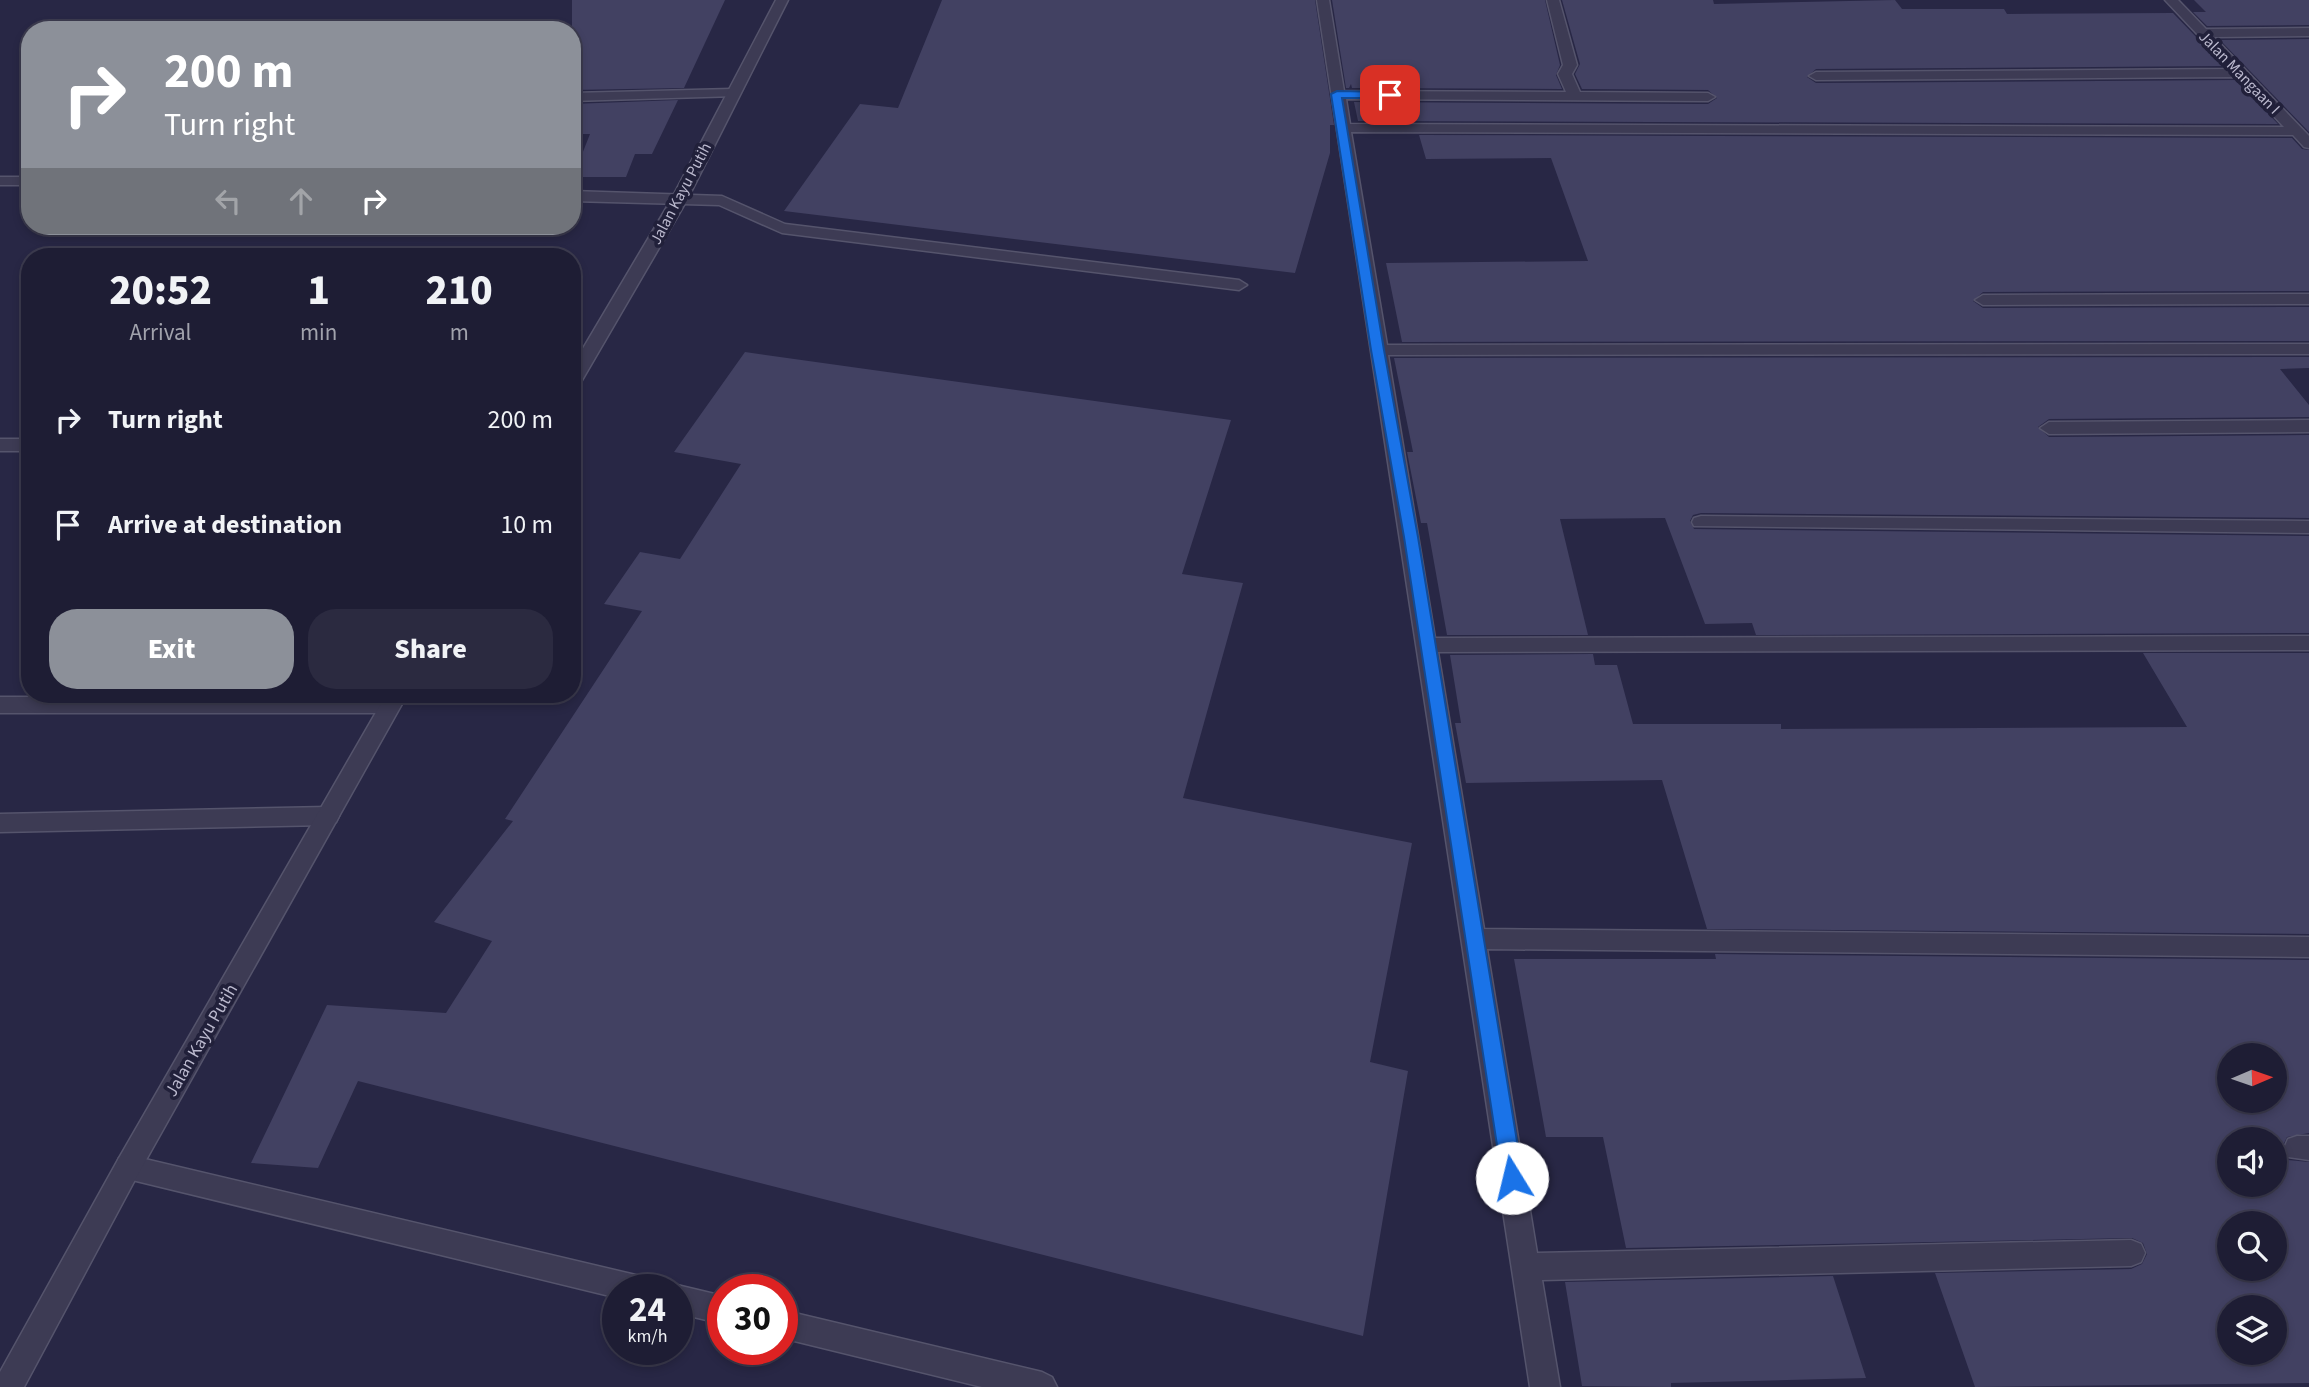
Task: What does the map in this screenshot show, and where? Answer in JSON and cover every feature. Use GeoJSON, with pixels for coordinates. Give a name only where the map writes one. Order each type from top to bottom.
{"type":"FeatureCollection","features":[{"type":"Feature","properties":{"kind":"street","name":"Jalan Kayu Putih"},"geometry":{"type":"LineString","coordinates":[[581,367],[679,200],[782,0]]}},
{"type":"Feature","properties":{"kind":"street"},"geometry":{"type":"LineString","coordinates":[[1323,0],[1545,1387]]}},
{"type":"Feature","properties":{"kind":"street"},"geometry":{"type":"LineString","coordinates":[[1553,0],[1570,65],[1565,74],[1574,96]]}},
{"type":"Feature","properties":{"kind":"street","name":"Jalan Mangaan I"},"geometry":{"type":"LineString","coordinates":[[2171,0],[2309,144]]}},
{"type":"Feature","properties":{"kind":"street"},"geometry":{"type":"LineString","coordinates":[[2202,33],[2309,32]]}},
{"type":"Feature","properties":{"kind":"street"},"geometry":{"type":"LineString","coordinates":[[1816,76],[2241,73]]}},
{"type":"Feature","properties":{"kind":"street"},"geometry":{"type":"LineString","coordinates":[[581,97],[732,93]]}},
{"type":"Feature","properties":{"kind":"street"},"geometry":{"type":"LineString","coordinates":[[1337,94],[1574,96],[1608,113],[1708,97]]}},
{"type":"Feature","properties":{"kind":"street"},"geometry":{"type":"LineString","coordinates":[[1342,128],[1608,113],[2297,131]]}},
{"type":"Feature","properties":{"kind":"street"},"geometry":{"type":"LineString","coordinates":[[0,181],[21,181]]}},
{"type":"Feature","properties":{"kind":"street"},"geometry":{"type":"LineString","coordinates":[[581,196],[722,201],[782,228],[1238,285]]}},
{"type":"Feature","properties":{"kind":"street"},"geometry":{"type":"LineString","coordinates":[[1983,299],[2309,299]]}},
{"type":"Feature","properties":{"kind":"street"},"geometry":{"type":"LineString","coordinates":[[1377,350],[2309,349]]}},
{"type":"Feature","properties":{"kind":"street"},"geometry":{"type":"LineString","coordinates":[[2049,428],[2309,426]]}},
{"type":"Feature","properties":{"kind":"street"},"geometry":{"type":"LineString","coordinates":[[0,445],[21,444]]}},
{"type":"Feature","properties":{"kind":"street"},"geometry":{"type":"LineString","coordinates":[[1701,522],[2309,527]]}},
{"type":"Feature","properties":{"kind":"street"},"geometry":{"type":"LineString","coordinates":[[1427,645],[2309,643]]}},
{"type":"Feature","properties":{"kind":"street"},"geometry":{"type":"LineString","coordinates":[[0,705],[157,703]]}},
{"type":"Feature","properties":{"kind":"street","name":"Jalan Kayu Putih"},"geometry":{"type":"LineString","coordinates":[[8,1387],[128,1167],[391,703]]}},
{"type":"Feature","properties":{"kind":"street"},"geometry":{"type":"LineString","coordinates":[[0,823],[328,816]]}},
{"type":"Feature","properties":{"kind":"street"},"geometry":{"type":"LineString","coordinates":[[1474,939],[2309,947]]}},
{"type":"Feature","properties":{"kind":"street"},"geometry":{"type":"LineString","coordinates":[[128,1167],[602,1281]]}},
{"type":"Feature","properties":{"kind":"street"},"geometry":{"type":"LineString","coordinates":[[1527,1267],[2131,1253]]}},
{"type":"Feature","properties":{"kind":"street"},"geometry":{"type":"LineString","coordinates":[[798,1328],[1042,1387]]}},
{"type":"Feature","properties":{"kind":"building"},"geometry":{"type":"Polygon","coordinates":[[[572,0],[725,0],[684,88],[581,90],[581,21],[572,21],[572,0]]]}},
{"type":"Feature","properties":{"kind":"building"},"geometry":{"type":"Polygon","coordinates":[[[942,0],[1315,0],[1334,125],[1330,125],[1330,153],[1295,273],[784,211],[860,104],[898,108],[942,0]]]}},
{"type":"Feature","properties":{"kind":"building"},"geometry":{"type":"Polygon","coordinates":[[[1332,0],[1545,0],[1560,65],[1556,75],[1562,89],[1352,88],[1351,84],[1346,88],[1332,0]]]}},
{"type":"Feature","properties":{"kind":"building"},"geometry":{"type":"Polygon","coordinates":[[[1562,0],[1713,0],[1714,4],[1895,0],[1902,9],[2004,9],[2007,14],[2173,13],[2224,66],[1816,69],[1807,77],[1816,83],[2236,80],[2278,124],[1358,121],[1354,102],[1708,104],[1717,98],[1708,90],[1582,89],[1575,74],[1580,64],[1562,0]]]}},
{"type":"Feature","properties":{"kind":"building"},"geometry":{"type":"Polygon","coordinates":[[[2194,0],[2309,0],[2309,25],[2207,26],[2193,12],[2206,12],[2194,0]]]}},
{"type":"Feature","properties":{"kind":"building"},"geometry":{"type":"Polygon","coordinates":[[[2309,39],[2309,132],[2220,40],[2309,39]]]}},
{"type":"Feature","properties":{"kind":"building"},"geometry":{"type":"Polygon","coordinates":[[[678,100],[652,154],[635,154],[626,177],[581,177],[581,157],[590,134],[581,134],[581,104],[678,100]]]}},
{"type":"Feature","properties":{"kind":"building"},"geometry":{"type":"Polygon","coordinates":[[[1419,135],[2292,138],[2302,149],[2309,150],[2309,291],[1983,292],[1973,301],[1983,308],[2309,307],[2309,341],[1402,342],[1386,263],[1588,261],[1551,158],[1426,159],[1419,135]]]}},
{"type":"Feature","properties":{"kind":"building"},"geometry":{"type":"Polygon","coordinates":[[[745,352],[1231,420],[1182,574],[1243,583],[1183,798],[1412,843],[1370,1062],[1408,1071],[1363,1336],[358,1081],[318,1168],[251,1163],[327,1005],[446,1013],[492,941],[434,922],[513,821],[505,819],[642,611],[604,604],[640,552],[680,559],[741,464],[674,452],[745,352]]]}},
{"type":"Feature","properties":{"kind":"building"},"geometry":{"type":"Polygon","coordinates":[[[2309,357],[2309,368],[2280,369],[2309,405],[2309,417],[2049,419],[2038,427],[2049,437],[2309,435],[2309,518],[1701,513],[1693,515],[1690,521],[1694,529],[2309,536],[2309,633],[1756,635],[1752,623],[1705,624],[1665,518],[1560,519],[1588,635],[1447,635],[1427,523],[1421,523],[1407,452],[1413,452],[1394,358],[2309,357]]]}},
{"type":"Feature","properties":{"kind":"building"},"geometry":{"type":"Polygon","coordinates":[[[2143,653],[2309,653],[2309,934],[1707,929],[1662,780],[1466,783],[1455,723],[1461,723],[1450,655],[1593,654],[1595,665],[1617,665],[1633,724],[1781,724],[1781,729],[2187,727],[2143,653]]]}},
{"type":"Feature","properties":{"kind":"building"},"geometry":{"type":"Polygon","coordinates":[[[1715,954],[2309,960],[2309,1133],[2287,1137],[2287,1127],[2217,1127],[2217,1197],[2287,1197],[2287,1158],[2309,1162],[2309,1383],[1975,1387],[1935,1273],[2131,1269],[2142,1264],[2147,1254],[2143,1243],[2132,1238],[1626,1248],[1603,1137],[1546,1137],[1514,959],[1716,959],[1715,954]]]}},
{"type":"Feature","properties":{"kind":"building"},"geometry":{"type":"Polygon","coordinates":[[[1833,1276],[1866,1378],[1671,1383],[1671,1387],[1582,1386],[1565,1282],[1833,1276]]]}},
{"type":"Feature","properties":{"kind":"route"},"geometry":{"type":"LineString","coordinates":[[1390,95],[1337,94],[1377,350],[1411,537],[1512,1178]]}}]}
